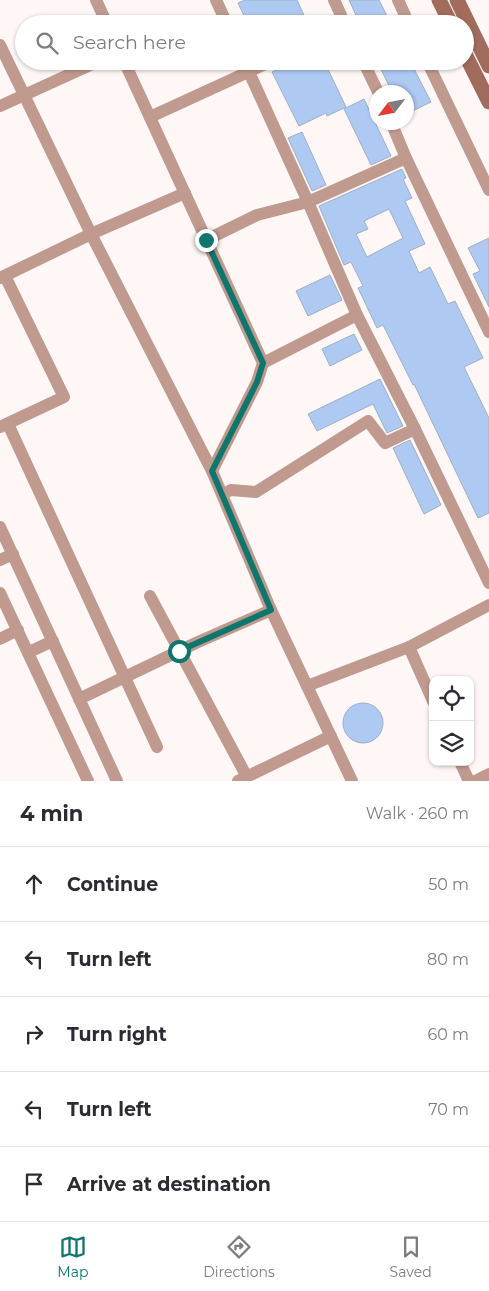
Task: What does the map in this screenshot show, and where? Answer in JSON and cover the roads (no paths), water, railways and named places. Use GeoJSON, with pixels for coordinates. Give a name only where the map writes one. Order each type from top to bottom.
{"type":"FeatureCollection","features":[{"type":"Feature","properties":{"kind":"street"},"geometry":{"type":"LineString","coordinates":[[96,0],[102,15]]}},
{"type":"Feature","properties":{"kind":"street"},"geometry":{"type":"LineString","coordinates":[[216,0],[223,15]]}},
{"type":"Feature","properties":{"kind":"street"},"geometry":{"type":"LineString","coordinates":[[334,0],[342,15]]}},
{"type":"Feature","properties":{"kind":"street"},"geometry":{"type":"LineString","coordinates":[[398,0],[405,15]]}},
{"type":"Feature","properties":{"kind":"street"},"geometry":{"type":"LineString","coordinates":[[439,0],[446,15]]}},
{"type":"Feature","properties":{"kind":"street"},"geometry":{"type":"LineString","coordinates":[[457,0],[464,15]]}},
{"type":"Feature","properties":{"kind":"street"},"geometry":{"type":"LineString","coordinates":[[474,35],[489,66]]}},
{"type":"Feature","properties":{"kind":"street"},"geometry":{"type":"LineString","coordinates":[[0,45],[91,234],[212,471],[271,610],[352,781]]}},
{"type":"Feature","properties":{"kind":"street"},"geometry":{"type":"LineString","coordinates":[[0,106],[79,70]]}},
{"type":"Feature","properties":{"kind":"street"},"geometry":{"type":"LineString","coordinates":[[128,70],[263,363],[257,382],[212,471]]}},
{"type":"Feature","properties":{"kind":"street"},"geometry":{"type":"LineString","coordinates":[[150,117],[240,70]]}},
{"type":"Feature","properties":{"kind":"street"},"geometry":{"type":"LineString","coordinates":[[247,70],[358,316],[489,583]]}},
{"type":"Feature","properties":{"kind":"street"},"geometry":{"type":"LineString","coordinates":[[367,70],[375,85]]}},
{"type":"Feature","properties":{"kind":"street"},"geometry":{"type":"LineString","coordinates":[[431,70],[489,190]]}},
{"type":"Feature","properties":{"kind":"street"},"geometry":{"type":"LineString","coordinates":[[473,70],[489,102]]}},
{"type":"Feature","properties":{"kind":"street"},"geometry":{"type":"LineString","coordinates":[[394,130],[489,332]]}},
{"type":"Feature","properties":{"kind":"street"},"geometry":{"type":"LineString","coordinates":[[206,240],[257,215],[308,202],[406,158]]}},
{"type":"Feature","properties":{"kind":"street"},"geometry":{"type":"LineString","coordinates":[[156,747],[125,678],[4,426],[64,397],[2,277],[91,234],[185,193]]}},
{"type":"Feature","properties":{"kind":"street"},"geometry":{"type":"LineString","coordinates":[[263,363],[358,316]]}},
{"type":"Feature","properties":{"kind":"street"},"geometry":{"type":"LineString","coordinates":[[223,494],[231,490],[256,492],[368,421],[386,443],[415,429]]}},
{"type":"Feature","properties":{"kind":"street"},"geometry":{"type":"LineString","coordinates":[[0,527],[117,781]]}},
{"type":"Feature","properties":{"kind":"street"},"geometry":{"type":"LineString","coordinates":[[0,560],[13,554]]}},
{"type":"Feature","properties":{"kind":"street"},"geometry":{"type":"LineString","coordinates":[[0,593],[88,781]]}},
{"type":"Feature","properties":{"kind":"street"},"geometry":{"type":"LineString","coordinates":[[150,596],[242,779],[331,736]]}},
{"type":"Feature","properties":{"kind":"street"},"geometry":{"type":"LineString","coordinates":[[307,686],[408,647],[489,604]]}},
{"type":"Feature","properties":{"kind":"street"},"geometry":{"type":"LineString","coordinates":[[80,700],[179,651],[271,610]]}},
{"type":"Feature","properties":{"kind":"street"},"geometry":{"type":"LineString","coordinates":[[0,638],[18,630]]}},
{"type":"Feature","properties":{"kind":"street"},"geometry":{"type":"LineString","coordinates":[[29,652],[53,641]]}},
{"type":"Feature","properties":{"kind":"street"},"geometry":{"type":"LineString","coordinates":[[408,647],[429,692]]}},
{"type":"Feature","properties":{"kind":"street"},"geometry":{"type":"LineString","coordinates":[[462,766],[469,781]]}},
{"type":"Feature","properties":{"kind":"street"},"geometry":{"type":"LineString","coordinates":[[475,781],[489,774]]}}]}
